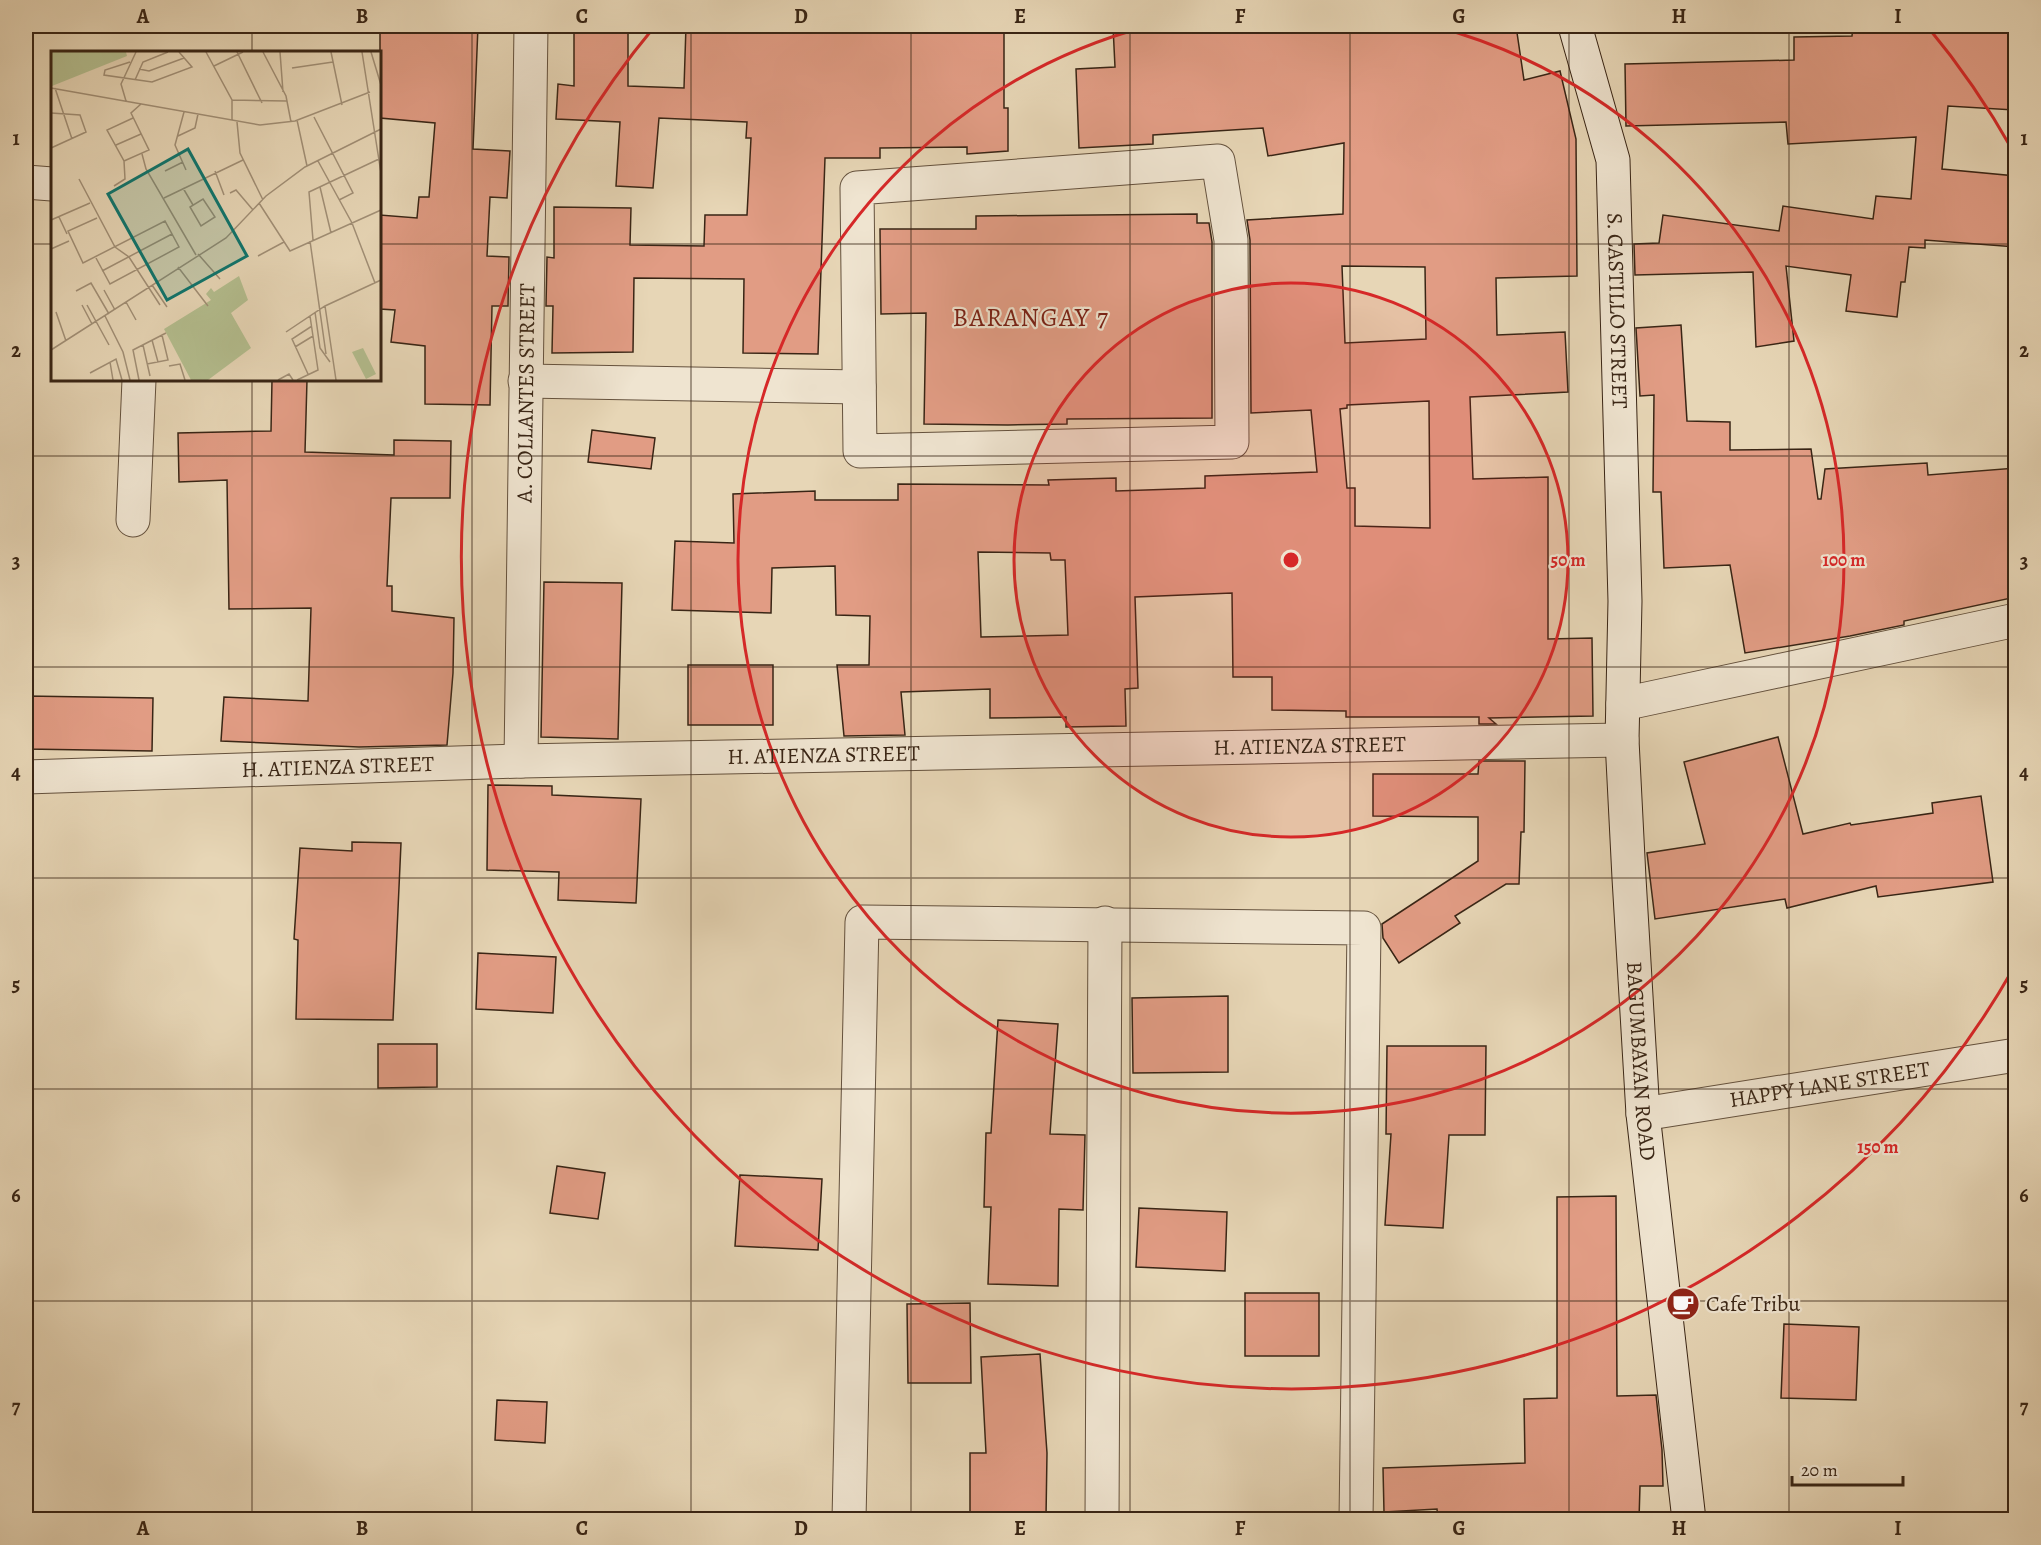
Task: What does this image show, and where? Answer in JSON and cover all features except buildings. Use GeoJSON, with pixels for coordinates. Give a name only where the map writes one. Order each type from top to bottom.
{"type":"FeatureCollection","features":[{"type":"Feature","properties":{"kind":"street","name":"A. COLLANTES STREET"},"geometry":{"type":"LineString","coordinates":[[521,761],[531,26]]}},
{"type":"Feature","properties":{"kind":"street","name":"S. CASTILLO STREET"},"geometry":{"type":"LineString","coordinates":[[1575,26],[1613,160],[1625,601]]}},
{"type":"Feature","properties":{"kind":"street"},"geometry":{"type":"LineString","coordinates":[[1218,160],[1231,240],[1232,442],[860,451],[860,387],[857,188],[1218,160]]}},
{"type":"Feature","properties":{"kind":"street"},"geometry":{"type":"LineString","coordinates":[[26,182],[51,184]]}},
{"type":"Feature","properties":{"kind":"street"},"geometry":{"type":"LineString","coordinates":[[133,519],[140,381]]}},
{"type":"Feature","properties":{"kind":"street"},"geometry":{"type":"LineString","coordinates":[[525,381],[860,387]]}},
{"type":"Feature","properties":{"kind":"street","name":"BAGUMBAYAN ROAD"},"geometry":{"type":"LineString","coordinates":[[1625,601],[1622,740],[1643,1114],[1689,1520]]}},
{"type":"Feature","properties":{"kind":"street"},"geometry":{"type":"LineString","coordinates":[[1623,704],[2016,620]]}},
{"type":"Feature","properties":{"kind":"street","name":"H. ATIENZA STREET"},"geometry":{"type":"LineString","coordinates":[[26,777],[521,761],[1622,740]]}},
{"type":"Feature","properties":{"kind":"street"},"geometry":{"type":"LineString","coordinates":[[849,1520],[862,922],[1105,923],[1364,928],[1356,1520]]}},
{"type":"Feature","properties":{"kind":"street"},"geometry":{"type":"LineString","coordinates":[[1102,1520],[1105,923]]}},
{"type":"Feature","properties":{"kind":"street","name":"HAPPY LANE STREET"},"geometry":{"type":"LineString","coordinates":[[1643,1114],[2016,1056]]}},
{"type":"Feature","properties":{"kind":"place","name":"Cafe Tribu"},"geometry":{"type":"Point","coordinates":[1683,1304]}},
{"type":"Feature","properties":{"kind":"district","name":"BARANGAY 7"},"geometry":{"type":"Point","coordinates":[1031,317]}}]}
